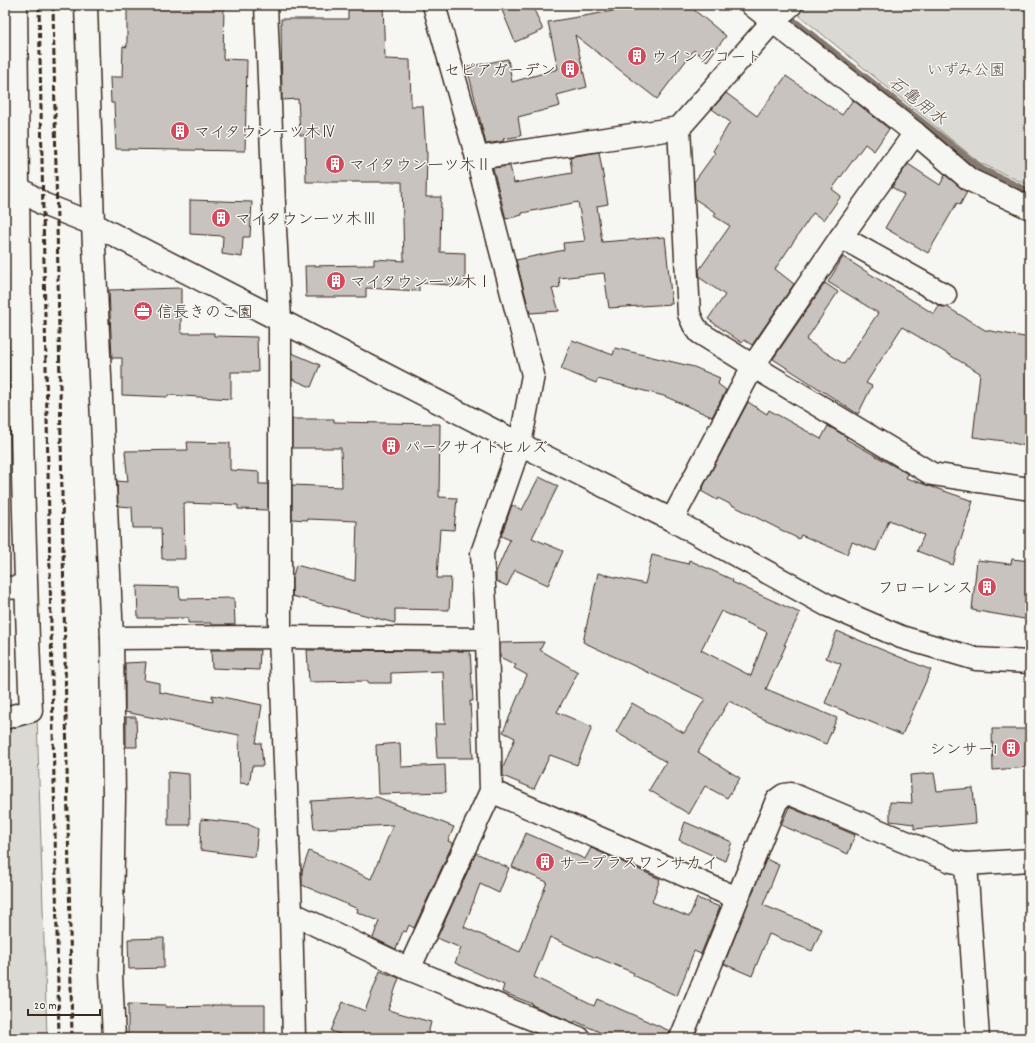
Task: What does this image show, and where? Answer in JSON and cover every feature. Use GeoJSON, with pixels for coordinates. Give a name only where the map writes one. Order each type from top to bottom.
{"type":"FeatureCollection","features":[{"type":"Feature","properties":{"kind":"street"},"geometry":{"type":"LineString","coordinates":[[5,718],[31,711],[15,587],[12,187],[16,5]]}},
{"type":"Feature","properties":{"kind":"street"},"geometry":{"type":"LineString","coordinates":[[86,5],[93,224],[112,638],[114,798],[111,974],[114,1038]]}},
{"type":"Feature","properties":{"kind":"street"},"geometry":{"type":"LineString","coordinates":[[266,5],[280,320],[280,637],[291,913],[294,1038]]}},
{"type":"Feature","properties":{"kind":"street"},"geometry":{"type":"LineString","coordinates":[[409,970],[491,791],[487,639],[482,553],[520,444],[533,375],[477,158],[434,5]]}},
{"type":"Feature","properties":{"kind":"street"},"geometry":{"type":"LineString","coordinates":[[752,5],[915,133],[970,180],[1030,208]]}},
{"type":"Feature","properties":{"kind":"street"},"geometry":{"type":"LineString","coordinates":[[477,158],[679,128],[773,21],[791,5]]}},
{"type":"Feature","properties":{"kind":"street"},"geometry":{"type":"LineString","coordinates":[[679,128],[690,314],[694,325],[700,333],[932,474],[1030,489]]}},
{"type":"Feature","properties":{"kind":"street"},"geometry":{"type":"LineString","coordinates":[[672,520],[753,366],[841,237],[915,133]]}},
{"type":"Feature","properties":{"kind":"street"},"geometry":{"type":"LineString","coordinates":[[12,187],[43,204],[93,224],[520,444],[672,520],[827,605],[901,637],[976,659],[1030,662]]}},
{"type":"Feature","properties":{"kind":"street"},"geometry":{"type":"LineString","coordinates":[[841,237],[945,295]]}},
{"type":"Feature","properties":{"kind":"street"},"geometry":{"type":"LineString","coordinates":[[112,638],[280,637],[487,639]]}},
{"type":"Feature","properties":{"kind":"street"},"geometry":{"type":"LineString","coordinates":[[491,791],[737,898]]}},
{"type":"Feature","properties":{"kind":"street"},"geometry":{"type":"LineString","coordinates":[[681,1038],[778,800],[784,795],[791,794],[951,861],[966,864],[1030,860]]}},
{"type":"Feature","properties":{"kind":"street"},"geometry":{"type":"LineString","coordinates":[[966,864],[978,1038]]}},
{"type":"Feature","properties":{"kind":"street"},"geometry":{"type":"LineString","coordinates":[[291,913],[409,970],[579,1038]]}},
{"type":"Feature","properties":{"kind":"green space","name":"いずみ公園"},"geometry":{"type":"Polygon","coordinates":[[[803,5],[1030,5],[1030,186],[980,163],[795,12],[803,5]]]}},
{"type":"Feature","properties":{"kind":"green space"},"geometry":{"type":"Polygon","coordinates":[[[37,716],[47,1038],[5,1038],[5,725],[37,716]]]}},
{"type":"Feature","properties":{"kind":"building"},"geometry":{"type":"Polygon","coordinates":[[[127,5],[224,5],[223,59],[247,60],[245,151],[116,149],[114,103],[111,103],[110,77],[122,77],[123,46],[127,47],[127,5]]]}},
{"type":"Feature","properties":{"kind":"building"},"geometry":{"type":"Polygon","coordinates":[[[348,5],[383,5],[385,59],[410,60],[411,106],[423,106],[427,152],[426,197],[441,197],[440,252],[465,253],[465,286],[419,283],[419,291],[366,288],[366,297],[306,297],[305,266],[374,265],[374,259],[404,261],[402,182],[306,182],[305,135],[300,135],[298,99],[282,100],[281,19],[348,19],[348,5]]]}},
{"type":"Feature","properties":{"kind":"building"},"geometry":{"type":"Polygon","coordinates":[[[500,5],[532,5],[543,30],[515,42],[500,5]]]}},
{"type":"Feature","properties":{"kind":"building"},"geometry":{"type":"Polygon","coordinates":[[[649,5],[688,5],[726,36],[707,61],[694,50],[657,99],[575,35],[587,87],[557,95],[560,106],[518,117],[521,136],[486,144],[467,67],[508,59],[512,82],[558,69],[548,22],[649,5]]]}},
{"type":"Feature","properties":{"kind":"building"},"geometry":{"type":"Polygon","coordinates":[[[786,76],[842,115],[853,100],[889,129],[874,151],[865,144],[832,189],[841,196],[824,220],[813,213],[775,269],[794,284],[752,345],[744,340],[742,343],[708,319],[725,295],[700,278],[699,270],[730,226],[714,216],[716,213],[695,199],[694,182],[715,153],[713,151],[730,122],[712,109],[726,93],[757,116],[786,76]]]}},
{"type":"Feature","properties":{"kind":"building"},"geometry":{"type":"Polygon","coordinates":[[[599,152],[608,204],[597,206],[602,242],[665,237],[672,304],[609,308],[604,273],[559,278],[560,287],[552,289],[559,311],[530,313],[516,260],[564,250],[563,243],[585,241],[578,202],[522,213],[522,215],[506,219],[493,168],[510,166],[514,183],[572,173],[570,157],[599,152]]]}},
{"type":"Feature","properties":{"kind":"building"},"geometry":{"type":"Polygon","coordinates":[[[908,164],[940,185],[945,175],[967,192],[960,205],[957,203],[928,253],[885,228],[904,195],[892,187],[908,164]]]}},
{"type":"Feature","properties":{"kind":"building","name":"マイタウン一ツ木Ⅲ"},"geometry":{"type":"Polygon","coordinates":[[[190,200],[252,202],[250,237],[243,237],[242,257],[222,254],[223,236],[190,234],[190,200]]]}},
{"type":"Feature","properties":{"kind":"building"},"geometry":{"type":"Polygon","coordinates":[[[843,257],[934,314],[939,306],[947,307],[985,330],[1030,338],[1030,447],[1004,441],[973,437],[980,373],[902,327],[866,383],[872,386],[858,414],[773,359],[825,283],[838,292],[806,340],[844,364],[878,313],[828,282],[843,257]]]}},
{"type":"Feature","properties":{"kind":"building"},"geometry":{"type":"Polygon","coordinates":[[[181,288],[181,333],[214,333],[214,336],[257,337],[258,372],[231,372],[231,399],[168,395],[168,397],[122,395],[122,358],[112,358],[109,290],[181,288]]]}},
{"type":"Feature","properties":{"kind":"building"},"geometry":{"type":"Polygon","coordinates":[[[572,340],[613,355],[615,348],[694,367],[720,378],[718,384],[726,390],[712,417],[664,396],[598,379],[596,383],[561,369],[572,340]]]}},
{"type":"Feature","properties":{"kind":"building"},"geometry":{"type":"Polygon","coordinates":[[[292,353],[320,365],[311,387],[292,379],[292,353]]]}},
{"type":"Feature","properties":{"kind":"building"},"geometry":{"type":"Polygon","coordinates":[[[748,402],[767,414],[769,410],[821,439],[828,426],[847,437],[846,439],[908,474],[906,478],[973,501],[953,565],[917,551],[924,535],[889,520],[876,551],[852,542],[847,554],[801,535],[799,539],[701,491],[748,402]]]}},
{"type":"Feature","properties":{"kind":"building"},"geometry":{"type":"Polygon","coordinates":[[[292,419],[334,419],[334,422],[440,424],[439,497],[457,498],[454,530],[440,529],[437,578],[451,578],[449,610],[395,609],[395,623],[292,596],[292,580],[296,565],[355,581],[357,521],[292,519],[292,485],[342,487],[341,448],[292,448],[292,419]]]}},
{"type":"Feature","properties":{"kind":"building"},"geometry":{"type":"Polygon","coordinates":[[[187,442],[230,443],[230,470],[259,472],[259,484],[268,484],[268,510],[238,509],[238,505],[184,503],[185,559],[162,559],[161,528],[133,528],[132,507],[118,506],[117,481],[128,482],[125,451],[188,450],[187,442]]]}},
{"type":"Feature","properties":{"kind":"building"},"geometry":{"type":"Polygon","coordinates":[[[539,477],[558,486],[532,538],[563,551],[548,585],[515,570],[507,586],[496,581],[496,572],[510,540],[501,536],[512,505],[522,510],[539,477]]]}},
{"type":"Feature","properties":{"kind":"building"},"geometry":{"type":"Polygon","coordinates":[[[652,555],[688,564],[689,560],[733,580],[732,582],[800,613],[784,645],[786,645],[766,689],[837,718],[826,744],[761,718],[729,701],[698,752],[740,778],[727,798],[705,786],[689,814],[649,790],[666,762],[616,732],[632,703],[684,733],[705,699],[583,642],[598,573],[645,584],[652,555]],[[721,611],[701,650],[751,676],[767,632],[721,611]]]}},
{"type":"Feature","properties":{"kind":"building"},"geometry":{"type":"Polygon","coordinates":[[[1012,559],[1030,561],[1030,620],[972,610],[977,560],[1011,564],[1012,559]]]}},
{"type":"Feature","properties":{"kind":"building"},"geometry":{"type":"Polygon","coordinates":[[[137,586],[179,587],[180,599],[234,598],[235,625],[188,623],[188,618],[138,618],[137,586]]]}},
{"type":"Feature","properties":{"kind":"building"},"geometry":{"type":"Polygon","coordinates":[[[837,631],[931,670],[902,735],[825,703],[841,664],[826,658],[837,631]]]}},
{"type":"Feature","properties":{"kind":"building"},"geometry":{"type":"Polygon","coordinates":[[[544,642],[540,650],[578,672],[557,712],[592,727],[577,765],[550,755],[534,789],[503,776],[503,768],[515,738],[503,732],[527,675],[514,668],[516,665],[500,657],[500,643],[544,642]]]}},
{"type":"Feature","properties":{"kind":"building"},"geometry":{"type":"Polygon","coordinates":[[[211,650],[260,650],[259,670],[212,668],[211,650]]]}},
{"type":"Feature","properties":{"kind":"building"},"geometry":{"type":"Polygon","coordinates":[[[307,650],[470,651],[473,701],[470,701],[473,758],[437,758],[435,724],[445,724],[443,671],[391,673],[391,683],[368,683],[368,681],[309,682],[307,650]]]}},
{"type":"Feature","properties":{"kind":"building"},"geometry":{"type":"Polygon","coordinates":[[[146,662],[144,680],[159,683],[159,692],[213,702],[212,695],[262,705],[256,743],[261,743],[263,766],[252,766],[249,784],[240,783],[239,735],[125,712],[125,663],[146,662]]]}},
{"type":"Feature","properties":{"kind":"building"},"geometry":{"type":"Polygon","coordinates":[[[126,717],[136,717],[137,747],[126,747],[126,717]]]}},
{"type":"Feature","properties":{"kind":"building","name":"シンサー1"},"geometry":{"type":"Polygon","coordinates":[[[992,729],[1030,729],[1030,767],[993,770],[992,729]]]}},
{"type":"Feature","properties":{"kind":"building"},"geometry":{"type":"Polygon","coordinates":[[[400,743],[401,767],[445,765],[446,792],[378,794],[376,745],[400,743]]]}},
{"type":"Feature","properties":{"kind":"building"},"geometry":{"type":"Polygon","coordinates":[[[168,772],[189,774],[190,825],[168,825],[168,772]]]}},
{"type":"Feature","properties":{"kind":"building"},"geometry":{"type":"Polygon","coordinates":[[[934,773],[937,791],[973,788],[976,823],[914,829],[914,824],[890,821],[890,802],[912,803],[910,775],[934,773]]]}},
{"type":"Feature","properties":{"kind":"building"},"geometry":{"type":"Polygon","coordinates":[[[377,797],[454,827],[448,841],[453,843],[414,928],[409,925],[406,932],[403,931],[396,949],[373,938],[379,921],[357,912],[358,909],[302,885],[302,871],[309,851],[371,879],[393,825],[314,829],[311,801],[377,797]]]}},
{"type":"Feature","properties":{"kind":"building"},"geometry":{"type":"Polygon","coordinates":[[[789,807],[855,835],[848,854],[781,825],[789,807]]]}},
{"type":"Feature","properties":{"kind":"building"},"geometry":{"type":"Polygon","coordinates":[[[201,819],[248,824],[258,829],[255,857],[200,850],[201,819]]]}},
{"type":"Feature","properties":{"kind":"building"},"geometry":{"type":"Polygon","coordinates":[[[685,822],[732,842],[725,861],[679,840],[685,822]]]}},
{"type":"Feature","properties":{"kind":"building"},"geometry":{"type":"Polygon","coordinates":[[[526,833],[585,859],[591,848],[660,879],[652,902],[689,917],[697,898],[720,907],[701,954],[694,951],[677,996],[633,975],[634,973],[550,937],[534,977],[594,1006],[597,999],[670,1031],[669,1038],[613,1038],[575,1021],[574,1023],[532,1005],[533,1004],[502,992],[504,985],[455,963],[461,948],[437,938],[476,853],[509,868],[499,893],[480,884],[464,927],[520,952],[547,882],[512,867],[526,833]]]}},
{"type":"Feature","properties":{"kind":"building"},"geometry":{"type":"Polygon","coordinates":[[[766,859],[779,865],[763,905],[822,929],[812,951],[769,934],[752,976],[724,964],[766,859]]]}},
{"type":"Feature","properties":{"kind":"building"},"geometry":{"type":"Polygon","coordinates":[[[164,938],[164,968],[129,969],[128,939],[164,938]]]}},
{"type":"Feature","properties":{"kind":"building"},"geometry":{"type":"Polygon","coordinates":[[[380,971],[399,978],[388,1010],[431,1022],[427,1038],[350,1038],[331,1031],[343,1002],[365,1011],[380,971]]]}},
{"type":"Feature","properties":{"kind":"building"},"geometry":{"type":"Polygon","coordinates":[[[128,1004],[166,1005],[166,1007],[265,1005],[265,1038],[213,1038],[213,1036],[159,1038],[128,1036],[128,1004]]]}},
{"type":"Feature","properties":{"kind":"waterway","name":"石亀用水"},"geometry":{"type":"LineString","coordinates":[[794,21],[983,170],[1030,192]]}},
{"type":"Feature","properties":{"kind":"railway"},"geometry":{"type":"LineString","coordinates":[[39,5],[59,1038]]}},
{"type":"Feature","properties":{"kind":"railway"},"geometry":{"type":"LineString","coordinates":[[53,5],[72,1038]]}},
{"type":"Feature","properties":{"kind":"place","name":"ウイングコート"},"geometry":{"type":"Point","coordinates":[637,56]}},
{"type":"Feature","properties":{"kind":"place","name":"セピアガーデン"},"geometry":{"type":"Point","coordinates":[570,69]}},
{"type":"Feature","properties":{"kind":"place","name":"マイタウン一ツ木Ⅳ"},"geometry":{"type":"Point","coordinates":[180,131]}},
{"type":"Feature","properties":{"kind":"place","name":"マイタウン一ツ木Ⅱ"},"geometry":{"type":"Point","coordinates":[335,164]}},
{"type":"Feature","properties":{"kind":"place","name":"マイタウン一ツ木Ⅲ"},"geometry":{"type":"Point","coordinates":[221,218]}},
{"type":"Feature","properties":{"kind":"place","name":"マイタウン一ツ木Ⅰ"},"geometry":{"type":"Point","coordinates":[336,281]}},
{"type":"Feature","properties":{"kind":"place","name":"信長きのこ園"},"geometry":{"type":"Point","coordinates":[143,311]}},
{"type":"Feature","properties":{"kind":"place","name":"パークサイドヒルズ"},"geometry":{"type":"Point","coordinates":[391,446]}},
{"type":"Feature","properties":{"kind":"place","name":"フローレンス"},"geometry":{"type":"Point","coordinates":[987,587]}},
{"type":"Feature","properties":{"kind":"place","name":"シンサー1"},"geometry":{"type":"Point","coordinates":[1011,748]}},
{"type":"Feature","properties":{"kind":"place","name":"サープラスワンサカイ"},"geometry":{"type":"Point","coordinates":[545,862]}}]}
